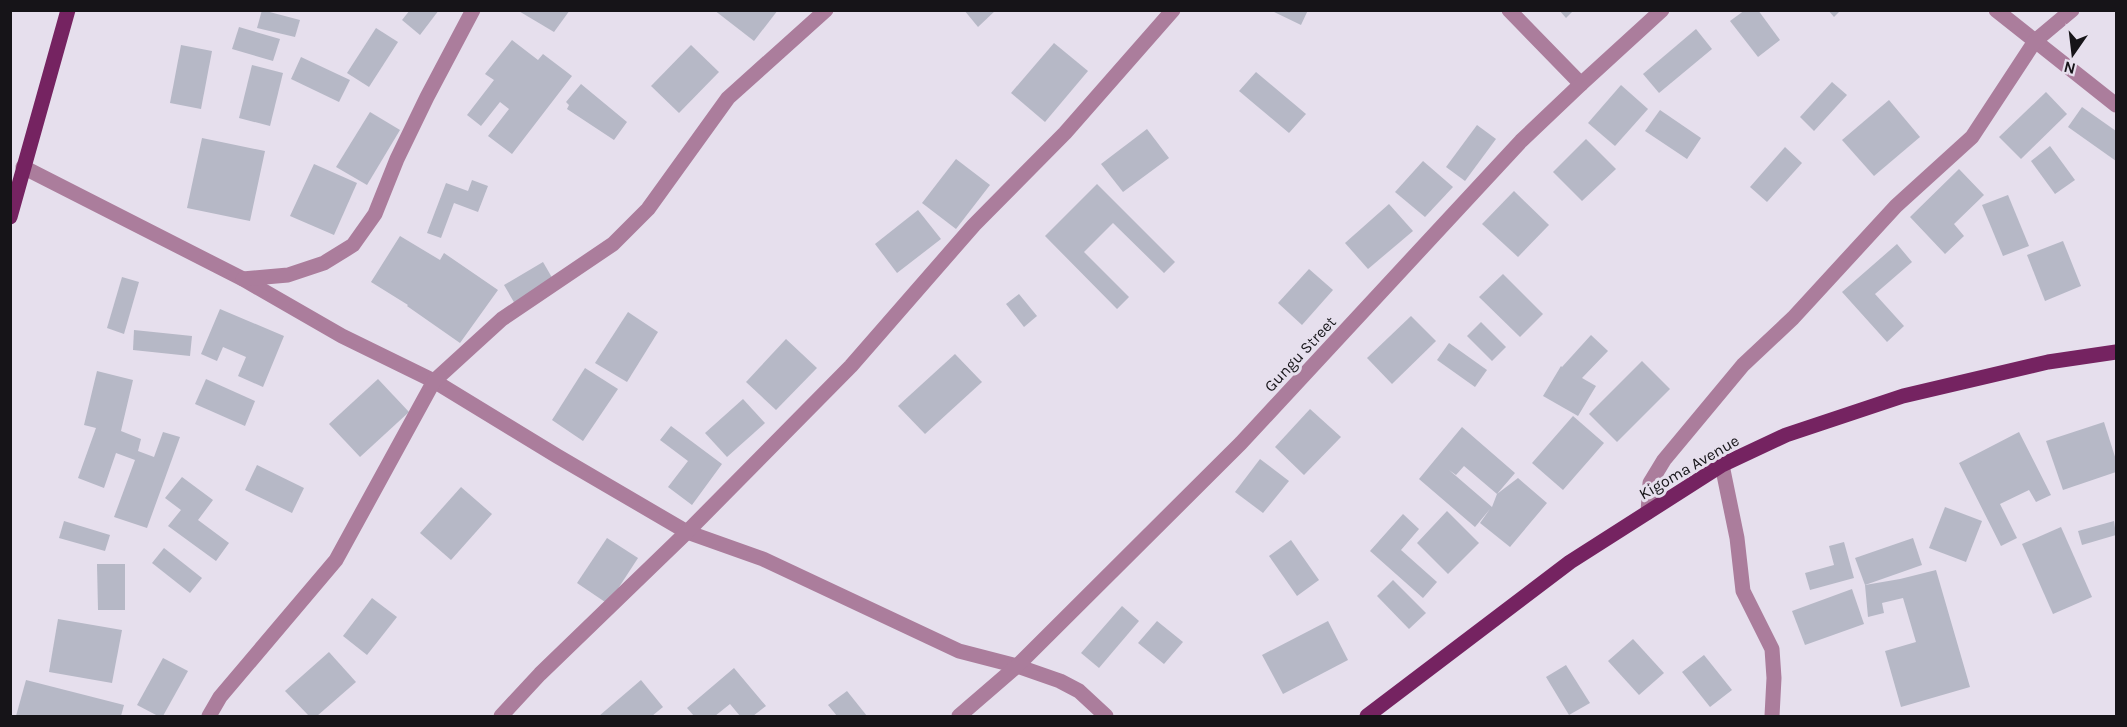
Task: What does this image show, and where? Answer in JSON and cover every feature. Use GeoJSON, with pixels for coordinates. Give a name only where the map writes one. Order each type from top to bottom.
{"type":"FeatureCollection","features":[{"type":"Feature","properties":{"kind":"main road"},"geometry":{"type":"LineString","coordinates":[[10,217],[68,10]]}},
{"type":"Feature","properties":{"kind":"main road","name":"Kigoma Avenue"},"geometry":{"type":"LineString","coordinates":[[1367,717],[1570,562],[1722,465],[1786,435],[1903,396],[2048,362],[2116,352]]}},
{"type":"Feature","properties":{"kind":"street"},"geometry":{"type":"LineString","coordinates":[[243,279],[288,275],[324,263],[353,245],[375,214],[397,159],[473,10]]}},
{"type":"Feature","properties":{"kind":"street"},"geometry":{"type":"LineString","coordinates":[[209,717],[220,697],[336,560],[434,381],[502,319],[613,244],[648,209],[728,98],[826,10]]}},
{"type":"Feature","properties":{"kind":"street"},"geometry":{"type":"LineString","coordinates":[[501,717],[540,674],[687,532],[851,366],[974,225],[1065,133],[1173,10]]}},
{"type":"Feature","properties":{"kind":"street"},"geometry":{"type":"LineString","coordinates":[[1509,10],[1581,84]]}},
{"type":"Feature","properties":{"kind":"street","name":"Gungu Street"},"geometry":{"type":"LineString","coordinates":[[959,717],[1017,666],[1242,443],[1513,150],[1662,10]]}},
{"type":"Feature","properties":{"kind":"street"},"geometry":{"type":"LineString","coordinates":[[1996,10],[2116,105]]}},
{"type":"Feature","properties":{"kind":"street"},"geometry":{"type":"LineString","coordinates":[[1648,512],[1650,483],[1664,460],[1743,365],[1793,318],[1896,207],[1972,137],[2035,41],[2072,10]]}},
{"type":"Feature","properties":{"kind":"street"},"geometry":{"type":"LineString","coordinates":[[23,167],[243,279],[342,336],[434,381],[687,532],[763,559],[959,651],[1017,666],[1060,681],[1079,690],[1106,717]]}},
{"type":"Feature","properties":{"kind":"street"},"geometry":{"type":"LineString","coordinates":[[1722,465],[1737,538],[1743,591],[1772,649],[1774,678],[1772,717]]}},
{"type":"Feature","properties":{"kind":"building"},"geometry":{"type":"Polygon","coordinates":[[[262,10],[300,20],[295,37],[257,28],[262,10]]]}},
{"type":"Feature","properties":{"kind":"building"},"geometry":{"type":"Polygon","coordinates":[[[410,10],[439,10],[420,35],[402,20],[410,10]]]}},
{"type":"Feature","properties":{"kind":"building"},"geometry":{"type":"Polygon","coordinates":[[[517,10],[570,10],[554,32],[517,10]]]}},
{"type":"Feature","properties":{"kind":"building"},"geometry":{"type":"Polygon","coordinates":[[[714,10],[778,10],[754,41],[714,10]]]}},
{"type":"Feature","properties":{"kind":"building"},"geometry":{"type":"Polygon","coordinates":[[[964,10],[996,10],[978,27],[964,10]]]}},
{"type":"Feature","properties":{"kind":"building"},"geometry":{"type":"Polygon","coordinates":[[[1270,10],[1308,10],[1301,25],[1270,10]]]}},
{"type":"Feature","properties":{"kind":"building"},"geometry":{"type":"Polygon","coordinates":[[[1559,10],[1574,10],[1566,18],[1559,10]]]}},
{"type":"Feature","properties":{"kind":"building"},"geometry":{"type":"Polygon","coordinates":[[[1745,10],[1758,10],[1780,40],[1758,57],[1730,21],[1745,10]]]}},
{"type":"Feature","properties":{"kind":"building"},"geometry":{"type":"Polygon","coordinates":[[[1828,10],[1841,10],[1834,17],[1828,10]]]}},
{"type":"Feature","properties":{"kind":"building"},"geometry":{"type":"Polygon","coordinates":[[[239,27],[280,39],[273,61],[232,49],[239,27]]]}},
{"type":"Feature","properties":{"kind":"building"},"geometry":{"type":"Polygon","coordinates":[[[376,28],[398,42],[369,87],[347,73],[376,28]]]}},
{"type":"Feature","properties":{"kind":"building"},"geometry":{"type":"Polygon","coordinates":[[[1696,29],[1712,49],[1659,93],[1643,74],[1696,29]]]}},
{"type":"Feature","properties":{"kind":"building"},"geometry":{"type":"Polygon","coordinates":[[[512,40],[538,60],[543,54],[572,76],[512,154],[488,136],[509,109],[500,102],[481,126],[467,115],[494,80],[485,74],[512,40]]]}},
{"type":"Feature","properties":{"kind":"building"},"geometry":{"type":"Polygon","coordinates":[[[1054,43],[1088,71],[1045,122],[1011,93],[1054,43]]]}},
{"type":"Feature","properties":{"kind":"building"},"geometry":{"type":"Polygon","coordinates":[[[181,45],[212,51],[201,109],[170,103],[181,45]]]}},
{"type":"Feature","properties":{"kind":"building"},"geometry":{"type":"Polygon","coordinates":[[[691,45],[719,72],[679,113],[651,86],[691,45]]]}},
{"type":"Feature","properties":{"kind":"building"},"geometry":{"type":"Polygon","coordinates":[[[301,57],[350,80],[339,102],[291,79],[301,57]]]}},
{"type":"Feature","properties":{"kind":"building"},"geometry":{"type":"Polygon","coordinates":[[[252,65],[283,73],[270,126],[239,118],[252,65]]]}},
{"type":"Feature","properties":{"kind":"building"},"geometry":{"type":"Polygon","coordinates":[[[1256,72],[1306,114],[1289,133],[1239,91],[1256,72]]]}},
{"type":"Feature","properties":{"kind":"building"},"geometry":{"type":"Polygon","coordinates":[[[1832,82],[1847,95],[1814,131],[1800,117],[1832,82]]]}},
{"type":"Feature","properties":{"kind":"building"},"geometry":{"type":"Polygon","coordinates":[[[581,84],[627,122],[614,140],[567,109],[569,105],[566,102],[581,84]]]}},
{"type":"Feature","properties":{"kind":"building"},"geometry":{"type":"Polygon","coordinates":[[[1621,85],[1648,109],[1615,146],[1588,123],[1621,85]]]}},
{"type":"Feature","properties":{"kind":"building"},"geometry":{"type":"Polygon","coordinates":[[[2046,92],[2067,114],[2021,159],[1999,137],[2046,92]]]}},
{"type":"Feature","properties":{"kind":"building"},"geometry":{"type":"Polygon","coordinates":[[[1889,100],[1920,137],[1874,176],[1842,140],[1889,100]]]}},
{"type":"Feature","properties":{"kind":"building"},"geometry":{"type":"Polygon","coordinates":[[[2082,107],[2116,131],[2116,161],[2068,127],[2082,107]]]}},
{"type":"Feature","properties":{"kind":"building"},"geometry":{"type":"Polygon","coordinates":[[[1660,110],[1701,138],[1687,159],[1645,131],[1660,110]]]}},
{"type":"Feature","properties":{"kind":"building"},"geometry":{"type":"Polygon","coordinates":[[[370,112],[400,130],[367,185],[336,167],[370,112]]]}},
{"type":"Feature","properties":{"kind":"building"},"geometry":{"type":"Polygon","coordinates":[[[1477,125],[1496,139],[1465,181],[1446,167],[1477,125]]]}},
{"type":"Feature","properties":{"kind":"building"},"geometry":{"type":"Polygon","coordinates":[[[1147,129],[1169,158],[1123,192],[1101,164],[1147,129]]]}},
{"type":"Feature","properties":{"kind":"building"},"geometry":{"type":"Polygon","coordinates":[[[202,138],[265,151],[250,221],[187,208],[202,138]]]}},
{"type":"Feature","properties":{"kind":"building"},"geometry":{"type":"Polygon","coordinates":[[[1586,139],[1616,169],[1582,201],[1553,172],[1586,139]]]}},
{"type":"Feature","properties":{"kind":"building"},"geometry":{"type":"Polygon","coordinates":[[[2050,146],[2075,180],[2055,194],[2031,161],[2050,146]]]}},
{"type":"Feature","properties":{"kind":"building"},"geometry":{"type":"Polygon","coordinates":[[[1785,147],[1802,163],[1767,202],[1750,187],[1785,147]]]}},
{"type":"Feature","properties":{"kind":"building"},"geometry":{"type":"Polygon","coordinates":[[[956,159],[990,185],[956,229],[922,203],[956,159]]]}},
{"type":"Feature","properties":{"kind":"building"},"geometry":{"type":"Polygon","coordinates":[[[1423,161],[1453,187],[1425,217],[1395,192],[1423,161]]]}},
{"type":"Feature","properties":{"kind":"building"},"geometry":{"type":"Polygon","coordinates":[[[314,164],[357,183],[334,235],[290,216],[314,164]]]}},
{"type":"Feature","properties":{"kind":"building"},"geometry":{"type":"Polygon","coordinates":[[[1959,169],[1984,195],[1954,224],[1964,236],[1945,254],[1910,217],[1959,169]]]}},
{"type":"Feature","properties":{"kind":"building"},"geometry":{"type":"Polygon","coordinates":[[[472,180],[488,186],[478,212],[454,203],[441,238],[427,233],[446,183],[468,191],[472,180]]]}},
{"type":"Feature","properties":{"kind":"building"},"geometry":{"type":"Polygon","coordinates":[[[1097,184],[1175,262],[1164,273],[1113,223],[1084,252],[1129,297],[1117,309],[1045,236],[1097,184]]]}},
{"type":"Feature","properties":{"kind":"building"},"geometry":{"type":"Polygon","coordinates":[[[1514,191],[1549,225],[1518,257],[1482,224],[1514,191]]]}},
{"type":"Feature","properties":{"kind":"building"},"geometry":{"type":"Polygon","coordinates":[[[2008,195],[2029,246],[2003,256],[1982,205],[2008,195]]]}},
{"type":"Feature","properties":{"kind":"building"},"geometry":{"type":"Polygon","coordinates":[[[1389,204],[1413,231],[1368,269],[1345,243],[1389,204]]]}},
{"type":"Feature","properties":{"kind":"building"},"geometry":{"type":"Polygon","coordinates":[[[918,210],[941,239],[897,273],[875,244],[918,210]]]}},
{"type":"Feature","properties":{"kind":"building"},"geometry":{"type":"Polygon","coordinates":[[[400,236],[440,260],[444,253],[498,290],[460,343],[408,305],[371,282],[400,236]]]}},
{"type":"Feature","properties":{"kind":"building"},"geometry":{"type":"Polygon","coordinates":[[[2063,241],[2081,286],[2045,301],[2027,255],[2063,241]]]}},
{"type":"Feature","properties":{"kind":"building"},"geometry":{"type":"Polygon","coordinates":[[[1897,244],[1912,262],[1875,294],[1904,326],[1887,342],[1842,292],[1897,244]]]}},
{"type":"Feature","properties":{"kind":"building"},"geometry":{"type":"Polygon","coordinates":[[[543,262],[554,281],[515,304],[504,285],[543,262]]]}},
{"type":"Feature","properties":{"kind":"building"},"geometry":{"type":"Polygon","coordinates":[[[1309,269],[1333,290],[1302,325],[1278,303],[1309,269]]]}},
{"type":"Feature","properties":{"kind":"building"},"geometry":{"type":"Polygon","coordinates":[[[1503,274],[1543,314],[1520,337],[1479,297],[1503,274]]]}},
{"type":"Feature","properties":{"kind":"building"},"geometry":{"type":"Polygon","coordinates":[[[122,277],[139,282],[124,334],[107,328],[122,277]]]}},
{"type":"Feature","properties":{"kind":"building"},"geometry":{"type":"Polygon","coordinates":[[[1019,294],[1037,316],[1024,327],[1006,304],[1019,294]]]}},
{"type":"Feature","properties":{"kind":"building"},"geometry":{"type":"Polygon","coordinates":[[[220,309],[284,336],[263,387],[238,376],[246,357],[223,347],[217,361],[201,354],[220,309]]]}},
{"type":"Feature","properties":{"kind":"building"},"geometry":{"type":"Polygon","coordinates":[[[628,312],[658,332],[627,382],[595,363],[628,312]]]}},
{"type":"Feature","properties":{"kind":"building"},"geometry":{"type":"Polygon","coordinates":[[[1411,316],[1436,341],[1392,384],[1367,358],[1411,316]]]}},
{"type":"Feature","properties":{"kind":"building"},"geometry":{"type":"Polygon","coordinates":[[[1481,322],[1506,347],[1492,361],[1467,336],[1481,322]]]}},
{"type":"Feature","properties":{"kind":"building"},"geometry":{"type":"Polygon","coordinates":[[[134,330],[192,336],[190,356],[133,350],[134,330]]]}},
{"type":"Feature","properties":{"kind":"building"},"geometry":{"type":"Polygon","coordinates":[[[1591,335],[1608,351],[1582,378],[1596,386],[1578,416],[1543,396],[1561,366],[1591,335]]]}},
{"type":"Feature","properties":{"kind":"building"},"geometry":{"type":"Polygon","coordinates":[[[786,339],[817,368],[776,410],[746,382],[786,339]]]}},
{"type":"Feature","properties":{"kind":"building"},"geometry":{"type":"Polygon","coordinates":[[[1449,343],[1487,370],[1475,387],[1437,360],[1449,343]]]}},
{"type":"Feature","properties":{"kind":"building"},"geometry":{"type":"Polygon","coordinates":[[[955,354],[982,382],[925,434],[898,406],[955,354]]]}},
{"type":"Feature","properties":{"kind":"building"},"geometry":{"type":"Polygon","coordinates":[[[1642,361],[1670,389],[1617,442],[1589,414],[1642,361]]]}},
{"type":"Feature","properties":{"kind":"building"},"geometry":{"type":"Polygon","coordinates":[[[585,368],[618,389],[583,441],[552,420],[585,368]]]}},
{"type":"Feature","properties":{"kind":"building"},"geometry":{"type":"Polygon","coordinates":[[[97,371],[133,380],[121,431],[141,439],[138,451],[154,457],[163,432],[180,437],[147,528],[114,517],[135,460],[116,453],[104,488],[78,478],[96,428],[84,425],[97,371]]]}},
{"type":"Feature","properties":{"kind":"building"},"geometry":{"type":"Polygon","coordinates":[[[206,379],[255,401],[245,426],[195,404],[206,379]]]}},
{"type":"Feature","properties":{"kind":"building"},"geometry":{"type":"Polygon","coordinates":[[[378,379],[409,412],[360,457],[329,424],[378,379]]]}},
{"type":"Feature","properties":{"kind":"building"},"geometry":{"type":"Polygon","coordinates":[[[743,399],[765,423],[727,457],[705,433],[743,399]]]}},
{"type":"Feature","properties":{"kind":"building"},"geometry":{"type":"Polygon","coordinates":[[[1310,409],[1341,437],[1304,475],[1275,447],[1310,409]]]}},
{"type":"Feature","properties":{"kind":"building"},"geometry":{"type":"Polygon","coordinates":[[[1573,416],[1604,443],[1563,490],[1532,463],[1573,416]]]}},
{"type":"Feature","properties":{"kind":"building"},"geometry":{"type":"Polygon","coordinates":[[[2104,422],[2116,460],[2116,472],[2063,490],[2046,441],[2104,422]]]}},
{"type":"Feature","properties":{"kind":"building"},"geometry":{"type":"Polygon","coordinates":[[[671,426],[722,464],[692,505],[668,487],[688,461],[660,440],[671,426]]]}},
{"type":"Feature","properties":{"kind":"building"},"geometry":{"type":"Polygon","coordinates":[[[1462,427],[1515,473],[1497,494],[1518,478],[1547,503],[1510,547],[1480,523],[1490,509],[1475,527],[1419,479],[1462,427]],[[1464,466],[1456,475],[1449,470],[1492,507],[1497,494],[1464,466]]]}},
{"type":"Feature","properties":{"kind":"building"},"geometry":{"type":"Polygon","coordinates":[[[2019,432],[2051,495],[2036,502],[2029,490],[2000,504],[2017,538],[2001,546],[1959,463],[2019,432]]]}},
{"type":"Feature","properties":{"kind":"building"},"geometry":{"type":"Polygon","coordinates":[[[1260,459],[1289,481],[1263,513],[1235,492],[1260,459]]]}},
{"type":"Feature","properties":{"kind":"building"},"geometry":{"type":"Polygon","coordinates":[[[257,465],[304,488],[292,513],[245,490],[257,465]]]}},
{"type":"Feature","properties":{"kind":"building"},"geometry":{"type":"Polygon","coordinates":[[[182,477],[213,500],[198,520],[229,543],[216,561],[168,526],[181,510],[165,498],[182,477]]]}},
{"type":"Feature","properties":{"kind":"building"},"geometry":{"type":"Polygon","coordinates":[[[461,487],[492,514],[451,560],[420,533],[461,487]]]}},
{"type":"Feature","properties":{"kind":"building"},"geometry":{"type":"Polygon","coordinates":[[[1945,507],[1982,521],[1966,562],[1929,548],[1945,507]]]}},
{"type":"Feature","properties":{"kind":"building"},"geometry":{"type":"Polygon","coordinates":[[[1447,511],[1479,543],[1448,574],[1417,543],[1447,511]]]}},
{"type":"Feature","properties":{"kind":"building"},"geometry":{"type":"Polygon","coordinates":[[[1403,514],[1419,529],[1401,550],[1437,582],[1423,598],[1370,551],[1403,514]]]}},
{"type":"Feature","properties":{"kind":"building"},"geometry":{"type":"Polygon","coordinates":[[[64,521],[110,535],[105,551],[59,538],[64,521]]]}},
{"type":"Feature","properties":{"kind":"building"},"geometry":{"type":"Polygon","coordinates":[[[2114,521],[2116,535],[2082,545],[2078,531],[2114,521]]]}},
{"type":"Feature","properties":{"kind":"building"},"geometry":{"type":"Polygon","coordinates":[[[2061,527],[2092,597],[2053,614],[2022,544],[2061,527]]]}},
{"type":"Feature","properties":{"kind":"building"},"geometry":{"type":"Polygon","coordinates":[[[607,538],[638,558],[608,604],[577,583],[607,538]]]}},
{"type":"Feature","properties":{"kind":"building"},"geometry":{"type":"Polygon","coordinates":[[[1913,538],[1922,565],[1865,585],[1855,558],[1913,538]]]}},
{"type":"Feature","properties":{"kind":"building"},"geometry":{"type":"Polygon","coordinates":[[[1291,540],[1319,580],[1297,596],[1269,556],[1291,540]]]}},
{"type":"Feature","properties":{"kind":"building"},"geometry":{"type":"Polygon","coordinates":[[[1844,542],[1854,578],[1810,590],[1805,573],[1834,565],[1829,546],[1844,542]]]}},
{"type":"Feature","properties":{"kind":"building"},"geometry":{"type":"Polygon","coordinates":[[[164,548],[202,578],[190,593],[152,563],[164,548]]]}},
{"type":"Feature","properties":{"kind":"building"},"geometry":{"type":"Polygon","coordinates":[[[97,564],[125,564],[125,610],[98,610],[97,564]]]}},
{"type":"Feature","properties":{"kind":"building"},"geometry":{"type":"Polygon","coordinates":[[[1936,570],[1970,687],[1901,707],[1885,651],[1916,642],[1903,598],[1882,603],[1884,613],[1868,617],[1865,585],[1936,570]]]}},
{"type":"Feature","properties":{"kind":"building"},"geometry":{"type":"Polygon","coordinates":[[[1393,580],[1426,613],[1409,629],[1377,596],[1393,580]]]}},
{"type":"Feature","properties":{"kind":"building"},"geometry":{"type":"Polygon","coordinates":[[[1852,589],[1864,624],[1805,645],[1792,611],[1852,589]]]}},
{"type":"Feature","properties":{"kind":"building"},"geometry":{"type":"Polygon","coordinates":[[[372,598],[397,617],[367,655],[343,636],[372,598]]]}},
{"type":"Feature","properties":{"kind":"building"},"geometry":{"type":"Polygon","coordinates":[[[1122,606],[1139,621],[1099,668],[1081,653],[1122,606]]]}},
{"type":"Feature","properties":{"kind":"building"},"geometry":{"type":"Polygon","coordinates":[[[58,619],[122,630],[112,683],[49,672],[58,619]]]}},
{"type":"Feature","properties":{"kind":"building"},"geometry":{"type":"Polygon","coordinates":[[[1157,621],[1183,642],[1164,664],[1138,643],[1157,621]]]}},
{"type":"Feature","properties":{"kind":"building"},"geometry":{"type":"Polygon","coordinates":[[[1328,621],[1348,660],[1283,694],[1262,655],[1328,621]]]}},
{"type":"Feature","properties":{"kind":"building"},"geometry":{"type":"Polygon","coordinates":[[[1633,639],[1664,673],[1639,695],[1608,661],[1633,639]]]}},
{"type":"Feature","properties":{"kind":"building"},"geometry":{"type":"Polygon","coordinates":[[[329,652],[356,682],[317,716],[309,716],[285,691],[329,652]]]}},
{"type":"Feature","properties":{"kind":"building"},"geometry":{"type":"Polygon","coordinates":[[[1704,655],[1732,690],[1710,707],[1682,672],[1704,655]]]}},
{"type":"Feature","properties":{"kind":"building"},"geometry":{"type":"Polygon","coordinates":[[[163,658],[188,671],[163,716],[158,716],[137,705],[163,658]]]}},
{"type":"Feature","properties":{"kind":"building"},"geometry":{"type":"Polygon","coordinates":[[[1566,665],[1590,703],[1569,715],[1546,677],[1566,665]]]}},
{"type":"Feature","properties":{"kind":"building"},"geometry":{"type":"Polygon","coordinates":[[[734,668],[766,706],[753,716],[740,716],[730,704],[715,716],[694,716],[687,708],[734,668]]]}},
{"type":"Feature","properties":{"kind":"building"},"geometry":{"type":"Polygon","coordinates":[[[26,680],[124,705],[121,716],[16,716],[26,680]]]}},
{"type":"Feature","properties":{"kind":"building"},"geometry":{"type":"Polygon","coordinates":[[[641,680],[663,707],[652,716],[599,716],[641,680]]]}},
{"type":"Feature","properties":{"kind":"building"},"geometry":{"type":"Polygon","coordinates":[[[847,691],[867,716],[837,716],[828,705],[847,691]]]}}]}
